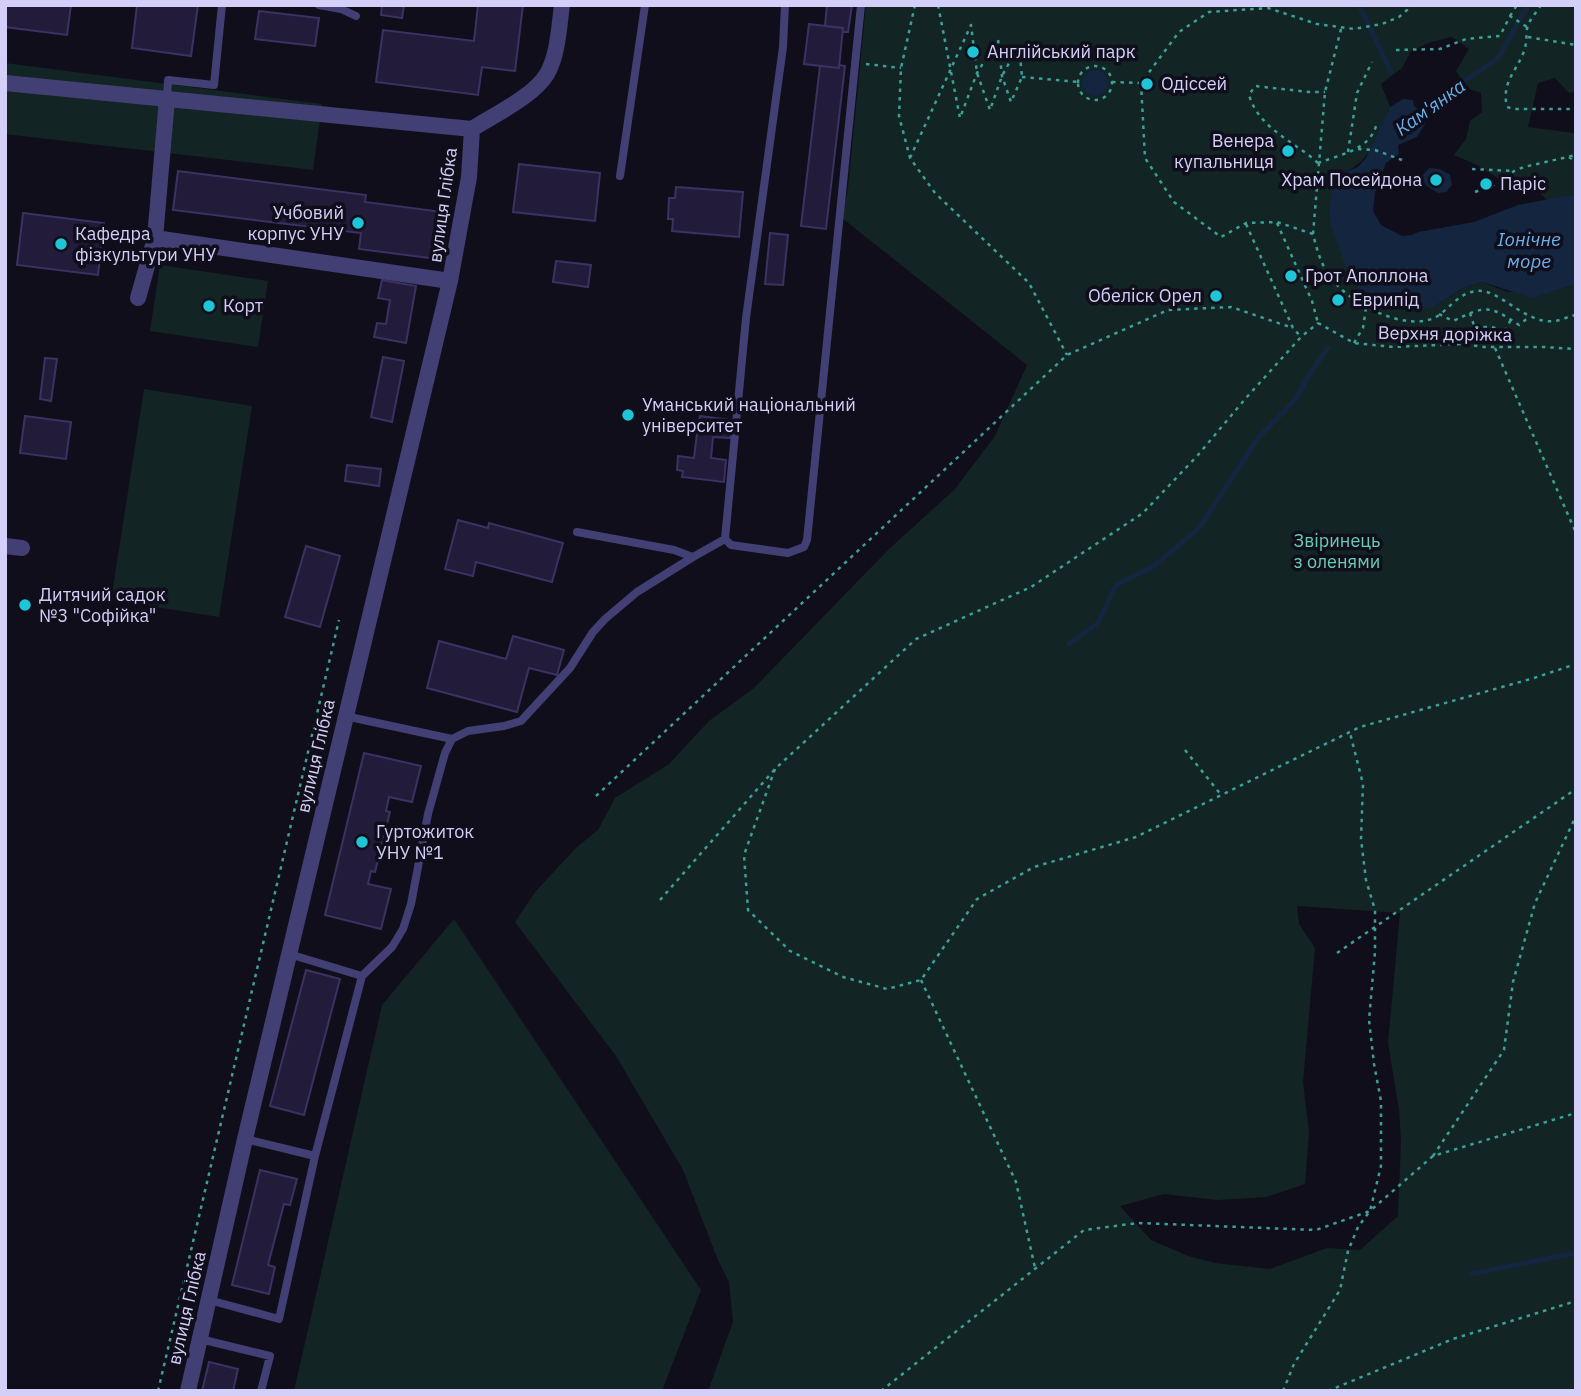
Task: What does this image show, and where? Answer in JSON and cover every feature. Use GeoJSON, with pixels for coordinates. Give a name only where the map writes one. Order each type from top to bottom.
{"type":"FeatureCollection","features":[{"type":"Feature","properties":{"kind":"street"},"geometry":{"type":"LineString","coordinates":[[5,83],[472,129],[537,88],[548,73],[562,5]]}},
{"type":"Feature","properties":{"kind":"street"},"geometry":{"type":"LineString","coordinates":[[138,298],[155,238],[167,99]]}},
{"type":"Feature","properties":{"kind":"street","name":"вулиця Глібка"},"geometry":{"type":"LineString","coordinates":[[188,1391],[245,1139],[450,281],[469,177],[472,129]]}},
{"type":"Feature","properties":{"kind":"street"},"geometry":{"type":"LineString","coordinates":[[155,238],[450,281]]}},
{"type":"Feature","properties":{"kind":"street"},"geometry":{"type":"LineString","coordinates":[[5,546],[22,548]]}},
{"type":"Feature","properties":{"kind":"lane"},"geometry":{"type":"LineString","coordinates":[[167,99],[169,80],[214,85],[222,5]]}},
{"type":"Feature","properties":{"kind":"lane"},"geometry":{"type":"LineString","coordinates":[[319,5],[341,9],[356,16]]}},
{"type":"Feature","properties":{"kind":"lane"},"geometry":{"type":"LineString","coordinates":[[620,176],[645,5]]}},
{"type":"Feature","properties":{"kind":"lane"},"geometry":{"type":"LineString","coordinates":[[725,539],[746,317],[783,47],[785,5]]}},
{"type":"Feature","properties":{"kind":"lane"},"geometry":{"type":"LineString","coordinates":[[725,539],[731,545],[788,553],[804,547],[807,540],[861,5]]}},
{"type":"Feature","properties":{"kind":"lane"},"geometry":{"type":"LineString","coordinates":[[577,532],[674,550],[693,557]]}},
{"type":"Feature","properties":{"kind":"lane"},"geometry":{"type":"LineString","coordinates":[[209,1300],[279,1319],[315,1156],[362,976],[392,947],[403,929],[411,904],[428,814],[445,753],[452,740],[468,731],[521,721],[570,668],[604,619],[637,592],[725,539]]}},
{"type":"Feature","properties":{"kind":"lane"},"geometry":{"type":"LineString","coordinates":[[345,716],[452,740]]}},
{"type":"Feature","properties":{"kind":"lane"},"geometry":{"type":"LineString","coordinates":[[289,954],[362,976]]}},
{"type":"Feature","properties":{"kind":"lane"},"geometry":{"type":"LineString","coordinates":[[245,1139],[315,1156]]}},
{"type":"Feature","properties":{"kind":"lane"},"geometry":{"type":"LineString","coordinates":[[200,1339],[270,1356],[261,1391]]}},
{"type":"Feature","properties":{"kind":"path"},"geometry":{"type":"LineString","coordinates":[[915,5],[901,68],[899,116],[909,158],[935,194],[1028,282],[1067,355]]}},
{"type":"Feature","properties":{"kind":"path"},"geometry":{"type":"LineString","coordinates":[[909,158],[951,66],[971,26],[977,73],[990,110],[1002,76],[1019,45],[1022,76],[1011,102],[1002,76],[999,39],[977,73],[960,118],[951,66],[939,5]]}},
{"type":"Feature","properties":{"kind":"path"},"geometry":{"type":"LineString","coordinates":[[1209,5],[1209,12]]}},
{"type":"Feature","properties":{"kind":"path"},"geometry":{"type":"LineString","coordinates":[[1405,5],[1408,10]]}},
{"type":"Feature","properties":{"kind":"path"},"geometry":{"type":"LineString","coordinates":[[1313,234],[1277,222],[1246,223],[1220,237],[1174,202],[1145,158],[1141,83],[1178,32],[1209,12],[1268,8],[1317,24],[1354,29],[1382,24],[1399,17],[1413,5]]}},
{"type":"Feature","properties":{"kind":"path"},"geometry":{"type":"LineString","coordinates":[[1396,50],[1440,49],[1466,39],[1500,36],[1517,5]]}},
{"type":"Feature","properties":{"kind":"path"},"geometry":{"type":"LineString","coordinates":[[1541,5],[1527,27],[1528,37],[1518,64],[1510,72],[1505,98],[1507,107],[1576,109]]}},
{"type":"Feature","properties":{"kind":"path"},"geometry":{"type":"LineString","coordinates":[[1511,17],[1527,27]]}},
{"type":"Feature","properties":{"kind":"path"},"geometry":{"type":"LineString","coordinates":[[1341,29],[1325,92],[1313,234],[1318,256],[1332,280],[1366,308],[1412,321],[1435,317],[1454,301],[1476,291],[1492,293],[1531,316],[1554,321],[1576,315]]}},
{"type":"Feature","properties":{"kind":"path"},"geometry":{"type":"LineString","coordinates":[[1528,37],[1576,45]]}},
{"type":"Feature","properties":{"kind":"path"},"geometry":{"type":"LineString","coordinates":[[1348,152],[1357,93],[1372,62]]}},
{"type":"Feature","properties":{"kind":"path"},"geometry":{"type":"LineString","coordinates":[[854,63],[901,68]]}},
{"type":"Feature","properties":{"kind":"path"},"geometry":{"type":"LineString","coordinates":[[1097,66],[1107,72],[1112,82],[1105,96],[1093,100],[1082,94],[1078,82],[1086,69],[1097,66]]}},
{"type":"Feature","properties":{"kind":"path"},"geometry":{"type":"LineString","coordinates":[[1022,76],[1078,82]]}},
{"type":"Feature","properties":{"kind":"path"},"geometry":{"type":"LineString","coordinates":[[1112,82],[1141,83]]}},
{"type":"Feature","properties":{"kind":"path"},"geometry":{"type":"LineString","coordinates":[[1318,163],[1273,130],[1253,109],[1249,95],[1255,86],[1325,92]]}},
{"type":"Feature","properties":{"kind":"path"},"geometry":{"type":"LineString","coordinates":[[1318,163],[1356,149],[1366,142],[1376,126]]}},
{"type":"Feature","properties":{"kind":"path"},"geometry":{"type":"LineString","coordinates":[[1356,149],[1375,150],[1402,160]]}},
{"type":"Feature","properties":{"kind":"path"},"geometry":{"type":"LineString","coordinates":[[1472,169],[1514,171],[1576,155]]}},
{"type":"Feature","properties":{"kind":"path"},"geometry":{"type":"LineString","coordinates":[[1569,157],[1576,162]]}},
{"type":"Feature","properties":{"kind":"path"},"geometry":{"type":"LineString","coordinates":[[1475,192],[1499,183],[1514,171]]}},
{"type":"Feature","properties":{"kind":"path"},"geometry":{"type":"LineString","coordinates":[[660,900],[775,769],[916,639],[1031,587],[1143,513],[1198,455],[1301,337],[1318,323],[1277,222]]}},
{"type":"Feature","properties":{"kind":"path"},"geometry":{"type":"LineString","coordinates":[[1246,223],[1293,328],[1301,337]]}},
{"type":"Feature","properties":{"kind":"path"},"geometry":{"type":"LineString","coordinates":[[1294,276],[1300,274]]}},
{"type":"Feature","properties":{"kind":"path"},"geometry":{"type":"LineString","coordinates":[[596,796],[1067,355],[1168,310],[1231,307],[1293,328]]}},
{"type":"Feature","properties":{"kind":"path"},"geometry":{"type":"LineString","coordinates":[[1354,343],[1363,328],[1366,308]]}},
{"type":"Feature","properties":{"kind":"path"},"geometry":{"type":"LineString","coordinates":[[1439,314],[1453,321],[1477,309],[1497,310],[1519,325],[1531,316]]}},
{"type":"Feature","properties":{"kind":"path"},"geometry":{"type":"LineString","coordinates":[[1469,313],[1478,338],[1499,339]]}},
{"type":"Feature","properties":{"kind":"path"},"geometry":{"type":"LineString","coordinates":[[1511,319],[1497,347],[1576,533]]}},
{"type":"Feature","properties":{"kind":"path","name":"Верхня доріжка"},"geometry":{"type":"LineString","coordinates":[[1318,323],[1354,343],[1393,347],[1462,344],[1576,349]]}},
{"type":"Feature","properties":{"kind":"path"},"geometry":{"type":"LineString","coordinates":[[1475,327],[1492,327],[1504,331]]}},
{"type":"Feature","properties":{"kind":"path"},"geometry":{"type":"LineString","coordinates":[[1481,338],[1484,347]]}},
{"type":"Feature","properties":{"kind":"path"},"geometry":{"type":"LineString","coordinates":[[158,1391],[339,620]]}},
{"type":"Feature","properties":{"kind":"path"},"geometry":{"type":"LineString","coordinates":[[775,769],[744,855],[748,910],[790,951],[843,978],[887,989],[921,980],[977,899],[1034,867],[1136,837],[1360,727],[1576,664]]}},
{"type":"Feature","properties":{"kind":"path"},"geometry":{"type":"LineString","coordinates":[[1350,733],[1363,784],[1361,839],[1366,880],[1375,910],[1375,952],[1369,1020],[1381,1101],[1382,1134],[1381,1166],[1370,1211]]}},
{"type":"Feature","properties":{"kind":"path"},"geometry":{"type":"LineString","coordinates":[[1185,750],[1222,796]]}},
{"type":"Feature","properties":{"kind":"path"},"geometry":{"type":"LineString","coordinates":[[1337,953],[1576,789]]}},
{"type":"Feature","properties":{"kind":"path"},"geometry":{"type":"LineString","coordinates":[[1283,1391],[1294,1364],[1340,1290],[1348,1251],[1358,1227],[1370,1211],[1433,1156],[1504,1050],[1513,982],[1535,903],[1576,816]]}},
{"type":"Feature","properties":{"kind":"path"},"geometry":{"type":"LineString","coordinates":[[921,980],[1016,1182],[1035,1268]]}},
{"type":"Feature","properties":{"kind":"path"},"geometry":{"type":"LineString","coordinates":[[1433,1156],[1576,1113]]}},
{"type":"Feature","properties":{"kind":"path"},"geometry":{"type":"LineString","coordinates":[[881,1391],[1084,1230],[1138,1223],[1316,1230],[1370,1211]]}},
{"type":"Feature","properties":{"kind":"path"},"geometry":{"type":"LineString","coordinates":[[1328,1391],[1453,1339],[1576,1301]]}},
{"type":"Feature","properties":{"kind":"green space","name":"Звіринець з оленями"},"geometry":{"type":"Polygon","coordinates":[[[866,5],[1576,5],[1576,91],[1569,93],[1555,78],[1538,83],[1528,127],[1574,133],[1576,194],[1547,200],[1533,186],[1501,180],[1454,155],[1466,139],[1470,121],[1482,112],[1481,93],[1467,88],[1456,71],[1469,49],[1452,37],[1411,51],[1402,68],[1381,84],[1390,107],[1378,137],[1367,154],[1353,168],[1343,173],[1332,230],[1340,248],[1432,308],[1461,289],[1482,282],[1507,292],[1554,291],[1576,284],[1576,1391],[708,1391],[733,1322],[729,1282],[683,1170],[616,1056],[515,922],[535,892],[577,847],[598,830],[615,798],[669,764],[709,721],[754,688],[889,549],[955,489],[995,436],[1027,365],[842,218],[848,188],[866,5]],[[1297,906],[1299,924],[1315,948],[1303,1082],[1309,1132],[1305,1184],[1266,1197],[1217,1200],[1164,1194],[1120,1206],[1151,1240],[1188,1256],[1215,1263],[1270,1269],[1327,1248],[1360,1250],[1398,1216],[1401,1141],[1388,1043],[1400,913],[1297,906]]]}},
{"type":"Feature","properties":{"kind":"green space"},"geometry":{"type":"Polygon","coordinates":[[[5,63],[322,104],[313,170],[5,134],[5,63]]]}},
{"type":"Feature","properties":{"kind":"green space","name":"Корт"},"geometry":{"type":"Polygon","coordinates":[[[160,265],[268,281],[258,347],[150,331],[160,265]]]}},
{"type":"Feature","properties":{"kind":"green space"},"geometry":{"type":"Polygon","coordinates":[[[144,389],[252,406],[219,617],[111,600],[144,389]]]}},
{"type":"Feature","properties":{"kind":"green space"},"geometry":{"type":"Polygon","coordinates":[[[454,919],[701,1290],[662,1391],[294,1391],[382,1005],[454,919]]]}},
{"type":"Feature","properties":{"kind":"water"},"geometry":{"type":"Polygon","coordinates":[[[1095,70],[1104,74],[1108,83],[1104,92],[1095,96],[1086,92],[1082,83],[1086,74],[1095,70]]]}},
{"type":"Feature","properties":{"kind":"water","name":"Іонічне море"},"geometry":{"type":"Polygon","coordinates":[[[1403,99],[1413,100],[1414,106],[1423,113],[1425,124],[1417,137],[1398,145],[1399,154],[1386,163],[1375,193],[1373,211],[1381,225],[1402,236],[1412,235],[1474,222],[1518,205],[1576,194],[1576,284],[1532,298],[1482,282],[1461,289],[1432,308],[1398,308],[1360,293],[1346,267],[1332,230],[1329,212],[1332,185],[1343,173],[1358,167],[1366,158],[1390,107],[1403,99]]]}},
{"type":"Feature","properties":{"kind":"water"},"geometry":{"type":"Polygon","coordinates":[[[1429,168],[1440,169],[1450,175],[1452,185],[1446,192],[1438,193],[1425,185],[1422,176],[1429,168]]]}},
{"type":"Feature","properties":{"kind":"building"},"geometry":{"type":"Polygon","coordinates":[[[5,5],[71,5],[67,35],[5,27],[5,5]]]}},
{"type":"Feature","properties":{"kind":"building"},"geometry":{"type":"Polygon","coordinates":[[[137,5],[198,5],[191,56],[132,48],[137,5]]]}},
{"type":"Feature","properties":{"kind":"building"},"geometry":{"type":"Polygon","coordinates":[[[382,5],[404,5],[402,18],[381,15],[382,5]]]}},
{"type":"Feature","properties":{"kind":"building"},"geometry":{"type":"Polygon","coordinates":[[[478,5],[523,5],[515,71],[482,67],[478,95],[376,82],[383,30],[474,41],[478,5]]]}},
{"type":"Feature","properties":{"kind":"building"},"geometry":{"type":"Polygon","coordinates":[[[827,5],[852,5],[848,32],[843,32],[843,28],[825,26],[827,5]]]}},
{"type":"Feature","properties":{"kind":"building"},"geometry":{"type":"Polygon","coordinates":[[[259,11],[319,18],[315,46],[255,39],[259,11]]]}},
{"type":"Feature","properties":{"kind":"building"},"geometry":{"type":"Polygon","coordinates":[[[809,24],[843,28],[839,68],[804,64],[809,24]]]}},
{"type":"Feature","properties":{"kind":"building"},"geometry":{"type":"Polygon","coordinates":[[[839,65],[845,66],[826,229],[801,226],[820,66],[839,68],[839,65]]]}},
{"type":"Feature","properties":{"kind":"building"},"geometry":{"type":"Polygon","coordinates":[[[519,164],[600,173],[595,221],[513,212],[519,164]]]}},
{"type":"Feature","properties":{"kind":"building","name":"Учбовий корпус УНУ"},"geometry":{"type":"Polygon","coordinates":[[[178,171],[366,195],[365,202],[443,212],[437,259],[359,249],[361,233],[173,210],[178,171]]]}},
{"type":"Feature","properties":{"kind":"building"},"geometry":{"type":"Polygon","coordinates":[[[676,187],[743,192],[739,237],[672,231],[673,219],[668,219],[669,198],[675,198],[676,187]]]}},
{"type":"Feature","properties":{"kind":"building","name":"Кафедра фізкультури УНУ"},"geometry":{"type":"Polygon","coordinates":[[[23,213],[104,223],[98,275],[17,265],[23,213]]]}},
{"type":"Feature","properties":{"kind":"building"},"geometry":{"type":"Polygon","coordinates":[[[770,233],[788,235],[783,285],[765,284],[770,233]]]}},
{"type":"Feature","properties":{"kind":"building"},"geometry":{"type":"Polygon","coordinates":[[[556,261],[591,265],[588,287],[553,282],[556,261]]]}},
{"type":"Feature","properties":{"kind":"building"},"geometry":{"type":"Polygon","coordinates":[[[382,280],[416,286],[406,343],[374,337],[377,323],[386,324],[390,300],[378,298],[382,280]]]}},
{"type":"Feature","properties":{"kind":"building"},"geometry":{"type":"Polygon","coordinates":[[[383,357],[404,361],[392,422],[371,417],[383,357]]]}},
{"type":"Feature","properties":{"kind":"building"},"geometry":{"type":"Polygon","coordinates":[[[45,358],[57,359],[51,401],[40,399],[45,358]]]}},
{"type":"Feature","properties":{"kind":"building"},"geometry":{"type":"Polygon","coordinates":[[[25,416],[71,422],[66,459],[20,453],[25,416]]]}},
{"type":"Feature","properties":{"kind":"building"},"geometry":{"type":"Polygon","coordinates":[[[700,416],[732,420],[730,438],[713,437],[711,458],[726,460],[724,482],[682,477],[683,471],[677,470],[678,456],[694,458],[697,433],[688,432],[689,421],[699,422],[700,416]]]}},
{"type":"Feature","properties":{"kind":"building"},"geometry":{"type":"Polygon","coordinates":[[[347,465],[381,469],[379,486],[345,481],[347,465]]]}},
{"type":"Feature","properties":{"kind":"building"},"geometry":{"type":"Polygon","coordinates":[[[458,520],[488,528],[489,523],[563,543],[552,582],[476,562],[473,576],[445,569],[458,520]]]}},
{"type":"Feature","properties":{"kind":"building"},"geometry":{"type":"Polygon","coordinates":[[[306,546],[340,556],[320,627],[285,617],[306,546]]]}},
{"type":"Feature","properties":{"kind":"building"},"geometry":{"type":"Polygon","coordinates":[[[513,636],[564,650],[557,675],[529,668],[517,712],[427,688],[439,641],[506,659],[513,636]]]}},
{"type":"Feature","properties":{"kind":"building","name":"Гуртожиток УНУ №1"},"geometry":{"type":"Polygon","coordinates":[[[364,753],[421,766],[412,802],[389,797],[386,811],[390,812],[375,872],[371,871],[368,884],[391,889],[381,929],[325,915],[364,753]]]}},
{"type":"Feature","properties":{"kind":"building"},"geometry":{"type":"Polygon","coordinates":[[[306,970],[340,979],[304,1115],[270,1106],[306,970]]]}},
{"type":"Feature","properties":{"kind":"building"},"geometry":{"type":"Polygon","coordinates":[[[260,1170],[297,1179],[290,1205],[284,1204],[268,1265],[275,1267],[269,1294],[232,1285],[260,1170]]]}},
{"type":"Feature","properties":{"kind":"building"},"geometry":{"type":"Polygon","coordinates":[[[209,1362],[238,1369],[233,1391],[202,1391],[209,1362]]]}},
{"type":"Feature","properties":{"kind":"waterway"},"geometry":{"type":"LineString","coordinates":[[1359,5],[1391,72]]}},
{"type":"Feature","properties":{"kind":"waterway","name":"Кам'янка"},"geometry":{"type":"LineString","coordinates":[[1415,115],[1498,58],[1528,5]]}},
{"type":"Feature","properties":{"kind":"waterway"},"geometry":{"type":"LineString","coordinates":[[1069,644],[1098,623],[1116,585],[1154,566],[1199,528],[1259,437],[1296,399],[1328,348]]}},
{"type":"Feature","properties":{"kind":"waterway"},"geometry":{"type":"LineString","coordinates":[[1471,1274],[1576,1253]]}},
{"type":"Feature","properties":{"kind":"place","name":"Англійський парк"},"geometry":{"type":"Point","coordinates":[973,52]}},
{"type":"Feature","properties":{"kind":"place","name":"Одіссей"},"geometry":{"type":"Point","coordinates":[1147,84]}},
{"type":"Feature","properties":{"kind":"place","name":"Венера купальниця"},"geometry":{"type":"Point","coordinates":[1288,151]}},
{"type":"Feature","properties":{"kind":"place","name":"Храм Посейдона"},"geometry":{"type":"Point","coordinates":[1436,180]}},
{"type":"Feature","properties":{"kind":"place","name":"Паріс"},"geometry":{"type":"Point","coordinates":[1486,184]}},
{"type":"Feature","properties":{"kind":"place","name":"Учбовий корпус УНУ"},"geometry":{"type":"Point","coordinates":[358,223]}},
{"type":"Feature","properties":{"kind":"place","name":"Кафедра фізкультури УНУ"},"geometry":{"type":"Point","coordinates":[61,244]}},
{"type":"Feature","properties":{"kind":"place","name":"Грот Аполлона"},"geometry":{"type":"Point","coordinates":[1291,276]}},
{"type":"Feature","properties":{"kind":"place","name":"Обеліск Орел"},"geometry":{"type":"Point","coordinates":[1216,296]}},
{"type":"Feature","properties":{"kind":"place","name":"Еврипід"},"geometry":{"type":"Point","coordinates":[1338,300]}},
{"type":"Feature","properties":{"kind":"place","name":"Корт"},"geometry":{"type":"Point","coordinates":[209,306]}},
{"type":"Feature","properties":{"kind":"place","name":"Уманський національний університет"},"geometry":{"type":"Point","coordinates":[628,415]}},
{"type":"Feature","properties":{"kind":"place","name":"Дитячий садок №3 \"Софійка\""},"geometry":{"type":"Point","coordinates":[25,605]}},
{"type":"Feature","properties":{"kind":"place","name":"Гуртожиток УНУ №1"},"geometry":{"type":"Point","coordinates":[362,842]}}]}
